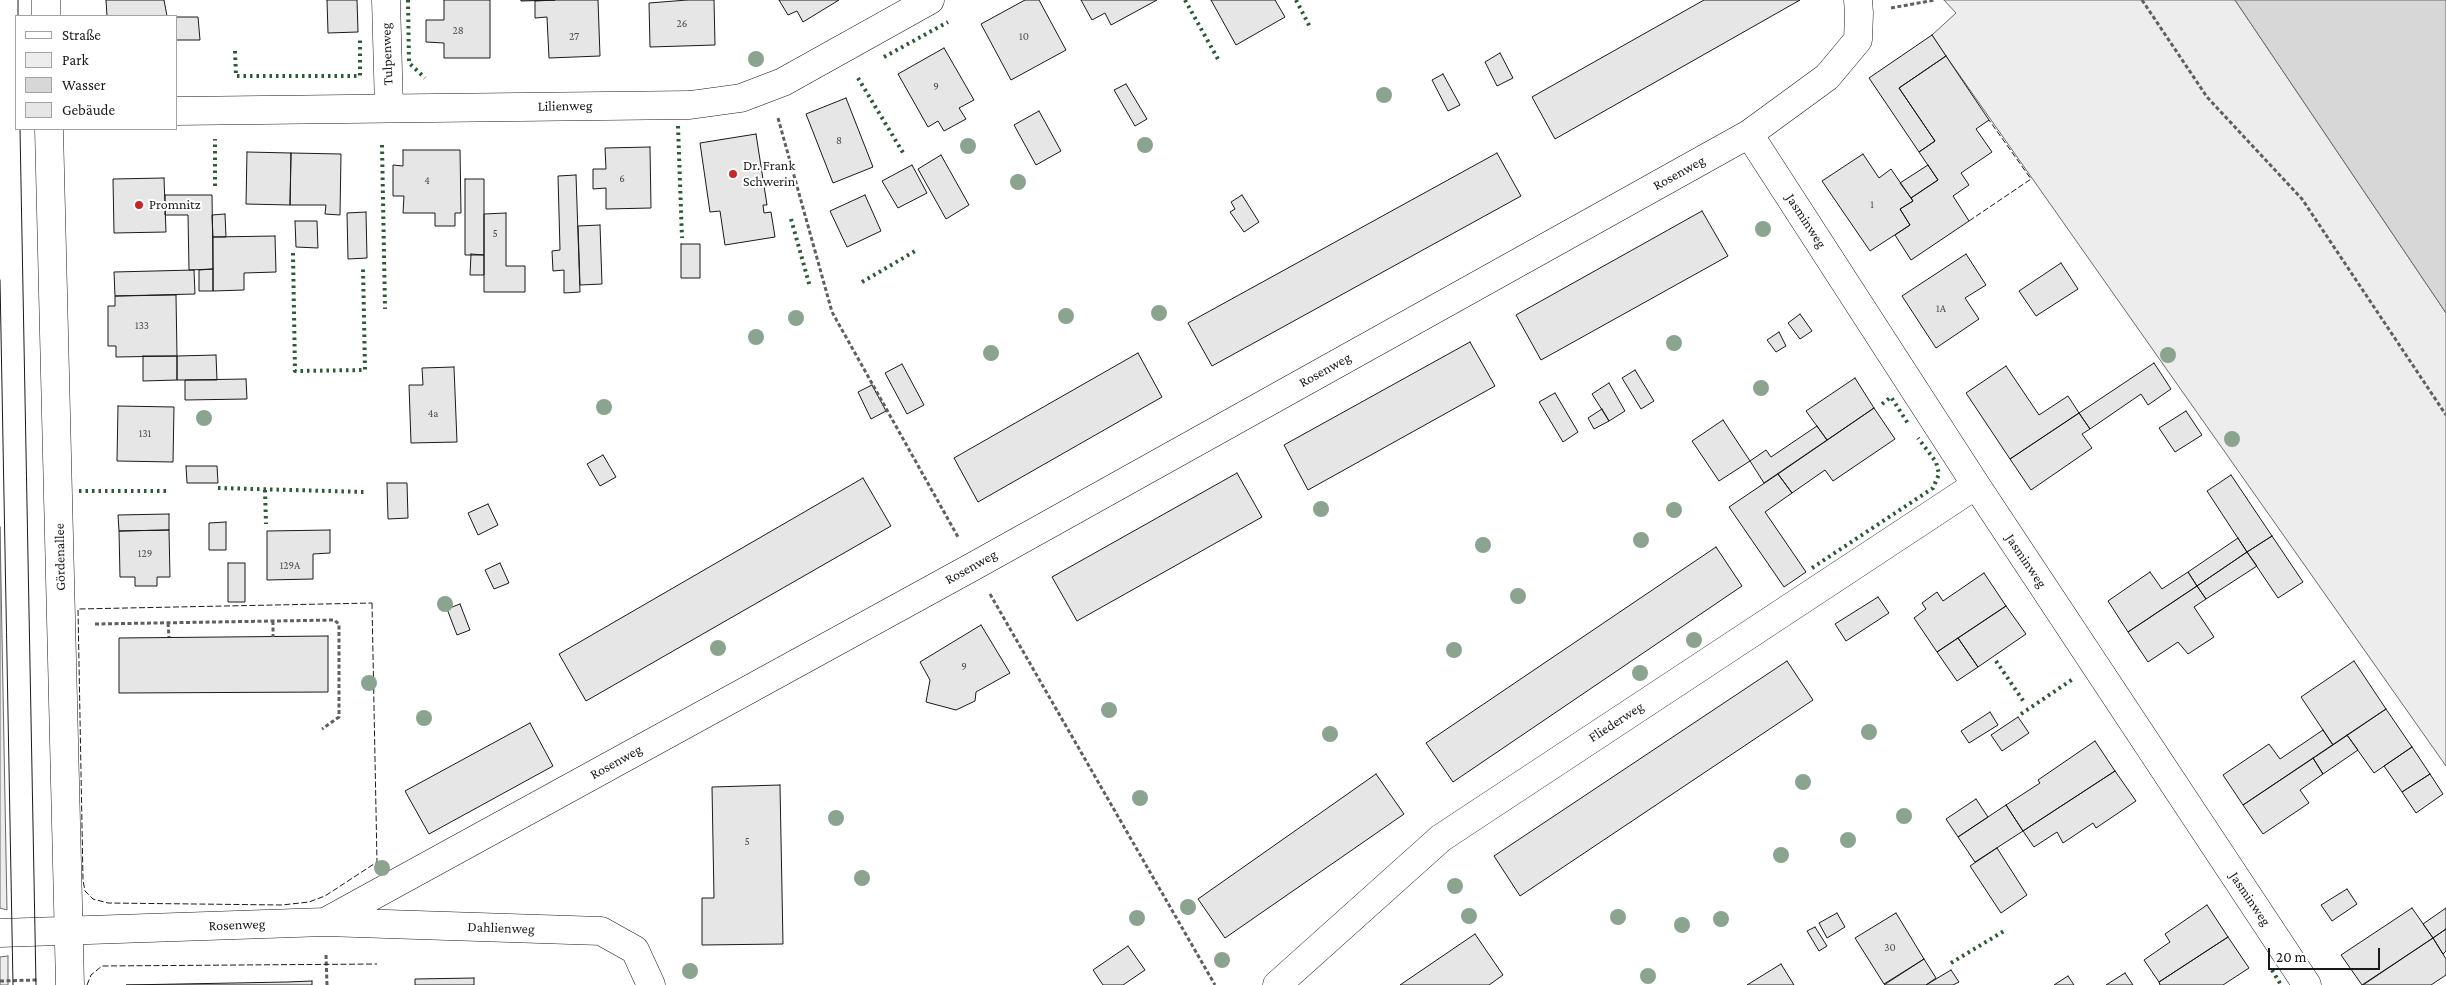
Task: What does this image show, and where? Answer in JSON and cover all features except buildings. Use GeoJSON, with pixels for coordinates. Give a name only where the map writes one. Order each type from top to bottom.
{"type":"FeatureCollection","features":[{"type":"Feature","properties":{"kind":"street"},"geometry":{"type":"LineString","coordinates":[[46,0],[46,15]]}},
{"type":"Feature","properties":{"kind":"street","name":"Tulpenweg"},"geometry":{"type":"LineString","coordinates":[[386,0],[389,108]]}},
{"type":"Feature","properties":{"kind":"street","name":"Lilienweg"},"geometry":{"type":"LineString","coordinates":[[178,111],[690,105],[741,98],[783,82],[930,0]]}},
{"type":"Feature","properties":{"kind":"street","name":"Rosenweg"},"geometry":{"type":"LineString","coordinates":[[0,933],[325,922],[965,570],[1749,134],[1827,77],[1858,40],[1859,7]]}},
{"type":"Feature","properties":{"kind":"street","name":"Gördenallee"},"geometry":{"type":"LineString","coordinates":[[49,130],[70,985]]}},
{"type":"Feature","properties":{"kind":"street","name":"Jasminweg"},"geometry":{"type":"LineString","coordinates":[[1749,134],[1976,485],[2307,985]]}},
{"type":"Feature","properties":{"kind":"street","name":"Fliederweg"},"geometry":{"type":"LineString","coordinates":[[1277,985],[1441,838],[1976,485]]}},
{"type":"Feature","properties":{"kind":"street","name":"Dahlienweg"},"geometry":{"type":"LineString","coordinates":[[325,922],[601,932],[635,950],[651,985]]}},
{"type":"Feature","properties":{"kind":"path"},"geometry":{"type":"LineString","coordinates":[[1859,7],[1935,0]]}},
{"type":"Feature","properties":{"kind":"path"},"geometry":{"type":"LineString","coordinates":[[2142,0],[2207,97],[2302,199],[2446,415]]}},
{"type":"Feature","properties":{"kind":"path"},"geometry":{"type":"LineString","coordinates":[[273,620],[273,637]]}},
{"type":"Feature","properties":{"kind":"path"},"geometry":{"type":"LineString","coordinates":[[62,624],[334,620],[339,624],[340,717],[322,729]]}},
{"type":"Feature","properties":{"kind":"path"},"geometry":{"type":"LineString","coordinates":[[168,622],[169,637]]}},
{"type":"Feature","properties":{"kind":"green space"},"geometry":{"type":"Polygon","coordinates":[[[1944,0],[2235,0],[2446,313],[2446,766],[1932,35],[1956,13],[1944,0]]]}},
{"type":"Feature","properties":{"kind":"green space"},"geometry":{"type":"Polygon","coordinates":[[[0,527],[7,910],[0,908],[0,527]]]}},
{"type":"Feature","properties":{"kind":"green space"},"geometry":{"type":"Polygon","coordinates":[[[8,956],[8,985],[0,985],[0,957],[8,956]]]}},
{"type":"Feature","properties":{"kind":"water"},"geometry":{"type":"Polygon","coordinates":[[[2235,0],[2446,0],[2446,313],[2235,0]]]}},
{"type":"Feature","properties":{"kind":"tram line"},"geometry":{"type":"LineString","coordinates":[[18,0],[18,15]]}},
{"type":"Feature","properties":{"kind":"tram line"},"geometry":{"type":"LineString","coordinates":[[20,130],[36,985]]}},
{"type":"Feature","properties":{"kind":"tram line"},"geometry":{"type":"LineString","coordinates":[[0,280],[13,985]]}},
{"type":"Feature","properties":{"kind":"hedge"},"geometry":{"type":"LineString","coordinates":[[408,0],[409,63],[425,78]]}},
{"type":"Feature","properties":{"kind":"hedge"},"geometry":{"type":"LineString","coordinates":[[1185,0],[1219,61]]}},
{"type":"Feature","properties":{"kind":"hedge"},"geometry":{"type":"LineString","coordinates":[[1296,0],[1311,29]]}},
{"type":"Feature","properties":{"kind":"hedge"},"geometry":{"type":"LineString","coordinates":[[884,57],[948,22]]}},
{"type":"Feature","properties":{"kind":"hedge"},"geometry":{"type":"LineString","coordinates":[[235,51],[236,76],[360,76],[360,40]]}},
{"type":"Feature","properties":{"kind":"hedge"},"geometry":{"type":"LineString","coordinates":[[858,78],[905,156]]}},
{"type":"Feature","properties":{"kind":"hedge"},"geometry":{"type":"LineString","coordinates":[[678,126],[682,238]]}},
{"type":"Feature","properties":{"kind":"hedge"},"geometry":{"type":"LineString","coordinates":[[215,139],[215,186]]}},
{"type":"Feature","properties":{"kind":"hedge"},"geometry":{"type":"LineString","coordinates":[[382,145],[385,309]]}},
{"type":"Feature","properties":{"kind":"hedge"},"geometry":{"type":"LineString","coordinates":[[791,219],[810,287]]}},
{"type":"Feature","properties":{"kind":"hedge"},"geometry":{"type":"LineString","coordinates":[[862,282],[917,250]]}},
{"type":"Feature","properties":{"kind":"hedge"},"geometry":{"type":"LineString","coordinates":[[293,253],[295,371],[365,370],[363,267]]}},
{"type":"Feature","properties":{"kind":"hedge"},"geometry":{"type":"LineString","coordinates":[[1882,404],[1891,397],[1909,425]]}},
{"type":"Feature","properties":{"kind":"hedge"},"geometry":{"type":"LineString","coordinates":[[1812,568],[1933,488],[1939,474],[1936,462],[1918,438]]}},
{"type":"Feature","properties":{"kind":"hedge"},"geometry":{"type":"LineString","coordinates":[[218,488],[365,492]]}},
{"type":"Feature","properties":{"kind":"hedge"},"geometry":{"type":"LineString","coordinates":[[265,490],[266,524]]}},
{"type":"Feature","properties":{"kind":"hedge"},"geometry":{"type":"LineString","coordinates":[[79,491],[166,491]]}},
{"type":"Feature","properties":{"kind":"hedge"},"geometry":{"type":"LineString","coordinates":[[1996,661],[2024,702]]}},
{"type":"Feature","properties":{"kind":"hedge"},"geometry":{"type":"LineString","coordinates":[[2021,714],[2073,679]]}},
{"type":"Feature","properties":{"kind":"hedge"},"geometry":{"type":"LineString","coordinates":[[1951,963],[2004,931]]}},
{"type":"Feature","properties":{"kind":"hedge"},"geometry":{"type":"LineString","coordinates":[[2272,970],[2281,985]]}},
{"type":"Feature","properties":{"kind":"fence"},"geometry":{"type":"LineString","coordinates":[[1969,221],[2031,179],[1989,120]]}},
{"type":"Feature","properties":{"kind":"fence"},"geometry":{"type":"LineString","coordinates":[[372,603],[377,862],[325,896],[309,902],[282,905],[108,903],[93,899],[85,891],[83,880],[78,609],[372,603]]}},
{"type":"Feature","properties":{"kind":"fence"},"geometry":{"type":"LineString","coordinates":[[87,985],[91,975],[102,966],[377,964]]}},
{"type":"Feature","properties":{"kind":"place","name":"Dr. Frank Schwerin"},"geometry":{"type":"Point","coordinates":[733,174]}},
{"type":"Feature","properties":{"kind":"place","name":"Promnitz"},"geometry":{"type":"Point","coordinates":[139,205]}}]}
